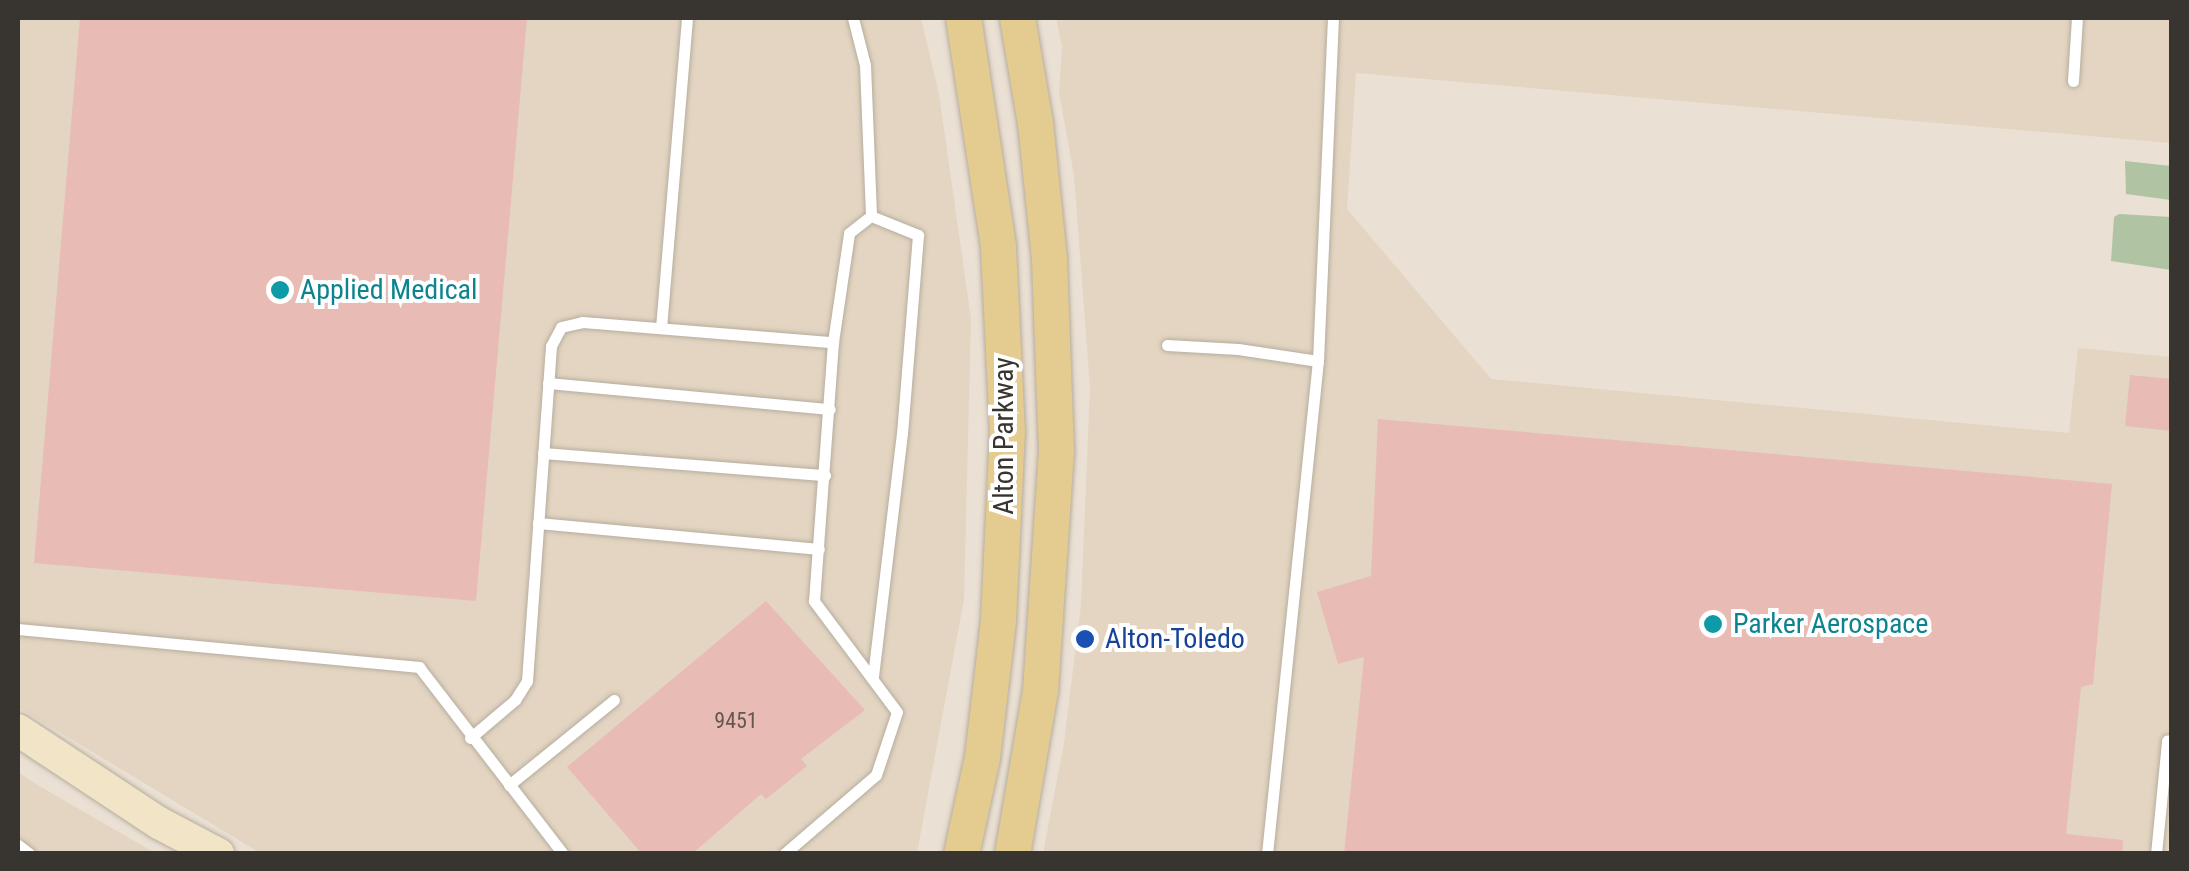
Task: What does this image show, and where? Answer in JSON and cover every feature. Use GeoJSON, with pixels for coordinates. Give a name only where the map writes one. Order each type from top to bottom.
{"type":"FeatureCollection","features":[{"type":"Feature","properties":{"kind":"main road","name":"Alton Parkway"},"geometry":{"type":"LineString","coordinates":[[961,854],[982,757],[998,620],[1007,432],[998,246],[963,18]]}},
{"type":"Feature","properties":{"kind":"main road","name":"Alton Parkway"},"geometry":{"type":"LineString","coordinates":[[1012,854],[1042,672],[1056,451],[1047,240],[1017,18]]}},
{"type":"Feature","properties":{"kind":"street"},"geometry":{"type":"LineString","coordinates":[[18,730],[159,822],[218,854]]}},
{"type":"Feature","properties":{"kind":"lane"},"geometry":{"type":"LineString","coordinates":[[661,328],[687,18]]}},
{"type":"Feature","properties":{"kind":"lane"},"geometry":{"type":"LineString","coordinates":[[853,18],[865,65],[871,216]]}},
{"type":"Feature","properties":{"kind":"lane"},"geometry":{"type":"LineString","coordinates":[[1267,854],[1318,361],[1333,18]]}},
{"type":"Feature","properties":{"kind":"lane"},"geometry":{"type":"LineString","coordinates":[[2072,81],[2077,18]]}},
{"type":"Feature","properties":{"kind":"lane"},"geometry":{"type":"LineString","coordinates":[[784,854],[876,776],[897,712],[814,602],[833,342],[848,234],[871,216]]}},
{"type":"Feature","properties":{"kind":"lane"},"geometry":{"type":"LineString","coordinates":[[871,216],[918,235],[902,433],[873,678]]}},
{"type":"Feature","properties":{"kind":"lane"},"geometry":{"type":"LineString","coordinates":[[470,738],[515,700],[527,682],[551,346],[561,327],[582,322],[833,342]]}},
{"type":"Feature","properties":{"kind":"lane"},"geometry":{"type":"LineString","coordinates":[[1167,345],[1238,349],[1318,361]]}},
{"type":"Feature","properties":{"kind":"lane"},"geometry":{"type":"LineString","coordinates":[[548,383],[830,408]]}},
{"type":"Feature","properties":{"kind":"lane"},"geometry":{"type":"LineString","coordinates":[[544,452],[824,474]]}},
{"type":"Feature","properties":{"kind":"lane"},"geometry":{"type":"LineString","coordinates":[[538,523],[820,550]]}},
{"type":"Feature","properties":{"kind":"lane"},"geometry":{"type":"LineString","coordinates":[[18,629],[418,667],[563,854]]}},
{"type":"Feature","properties":{"kind":"lane"},"geometry":{"type":"LineString","coordinates":[[510,785],[614,700]]}},
{"type":"Feature","properties":{"kind":"lane"},"geometry":{"type":"LineString","coordinates":[[2156,854],[2166,797],[2167,740],[2172,740]]}},
{"type":"Feature","properties":{"kind":"lane"},"geometry":{"type":"LineString","coordinates":[[18,845],[30,854]]}},
{"type":"Feature","properties":{"kind":"shaded area"},"geometry":{"type":"Polygon","coordinates":[[[18,18],[921,18],[939,94],[971,319],[964,599],[917,853],[260,853],[18,707],[18,18]]]}},
{"type":"Feature","properties":{"kind":"shaded area"},"geometry":{"type":"Polygon","coordinates":[[[1056,18],[2171,18],[2171,143],[1356,73],[1347,209],[1491,379],[2069,433],[2078,348],[2171,357],[2171,853],[1043,854],[1064,743],[1081,605],[1090,387],[1074,175],[1059,92],[1062,46],[1056,18]]]}},
{"type":"Feature","properties":{"kind":"shaded area"},"geometry":{"type":"Polygon","coordinates":[[[18,772],[36,784],[155,853],[18,853],[18,772]]]}},
{"type":"Feature","properties":{"kind":"green space"},"geometry":{"type":"Polygon","coordinates":[[[2125,161],[2171,166],[2171,200],[2126,194],[2125,161]]]}},
{"type":"Feature","properties":{"kind":"green space"},"geometry":{"type":"Polygon","coordinates":[[[2114,217],[2171,217],[2171,270],[2111,261],[2114,217]]]}},
{"type":"Feature","properties":{"kind":"building","name":"Applied Medical"},"geometry":{"type":"Polygon","coordinates":[[[80,18],[527,18],[476,601],[34,563],[80,18]]]}},
{"type":"Feature","properties":{"kind":"building"},"geometry":{"type":"Polygon","coordinates":[[[2130,375],[2172,379],[2172,431],[2125,426],[2130,375]]]}},
{"type":"Feature","properties":{"kind":"building","name":"Parker Aerospace"},"geometry":{"type":"Polygon","coordinates":[[[1378,419],[2112,484],[2093,684],[2081,687],[2066,834],[2123,840],[2122,854],[1344,854],[1364,657],[1338,664],[1317,592],[1371,576],[1378,419]]]}},
{"type":"Feature","properties":{"kind":"building"},"geometry":{"type":"Polygon","coordinates":[[[766,601],[865,710],[801,759],[807,766],[766,799],[761,794],[692,854],[642,854],[567,767],[766,601]]]}},
{"type":"Feature","properties":{"kind":"place","name":"Applied Medical"},"geometry":{"type":"Point","coordinates":[280,290]}},
{"type":"Feature","properties":{"kind":"place","name":"Parker Aerospace"},"geometry":{"type":"Point","coordinates":[1713,624]}},
{"type":"Feature","properties":{"kind":"place","name":"Alton-Toledo"},"geometry":{"type":"Point","coordinates":[1085,639]}}]}
